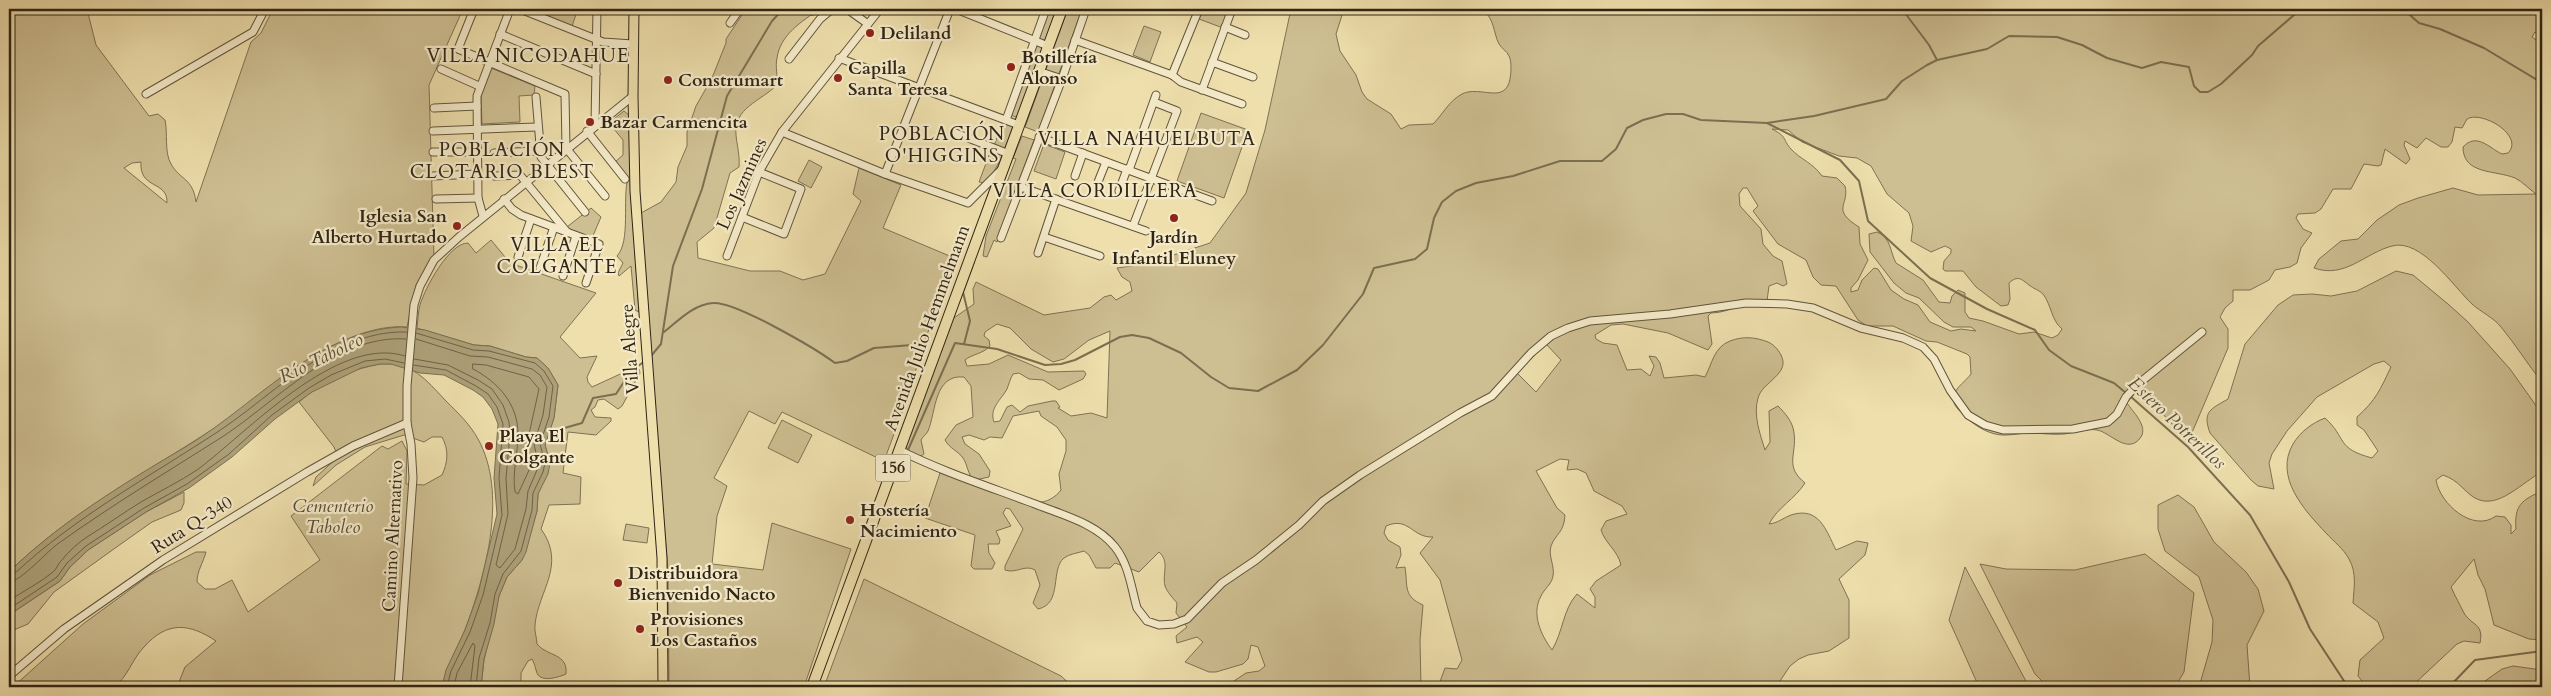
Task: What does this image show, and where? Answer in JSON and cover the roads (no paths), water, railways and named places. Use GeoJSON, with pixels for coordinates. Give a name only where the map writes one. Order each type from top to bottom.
{"type":"FeatureCollection","features":[{"type":"Feature","properties":{"kind":"highway","name":"Avenida Julio Hemmelmann"},"geometry":{"type":"LineString","coordinates":[[812,687],[1062,9]]}},
{"type":"Feature","properties":{"kind":"main road","name":"Villa Alegre"},"geometry":{"type":"LineString","coordinates":[[634,9],[635,192],[662,558],[663,687]]}},
{"type":"Feature","properties":{"kind":"street"},"geometry":{"type":"LineString","coordinates":[[146,94],[253,32],[265,9]]}},
{"type":"Feature","properties":{"kind":"street"},"geometry":{"type":"LineString","coordinates":[[474,9],[458,49],[565,94],[566,148],[605,196]]}},
{"type":"Feature","properties":{"kind":"street"},"geometry":{"type":"LineString","coordinates":[[483,216],[478,198],[476,106],[479,86],[510,9]]}},
{"type":"Feature","properties":{"kind":"street"},"geometry":{"type":"LineString","coordinates":[[520,9],[612,44],[633,44]]}},
{"type":"Feature","properties":{"kind":"street"},"geometry":{"type":"LineString","coordinates":[[538,16],[542,9]]}},
{"type":"Feature","properties":{"kind":"street"},"geometry":{"type":"LineString","coordinates":[[595,125],[598,9]]}},
{"type":"Feature","properties":{"kind":"street"},"geometry":{"type":"LineString","coordinates":[[730,23],[740,9]]}},
{"type":"Feature","properties":{"kind":"street"},"geometry":{"type":"LineString","coordinates":[[804,9],[812,11],[826,9]]}},
{"type":"Feature","properties":{"kind":"street"},"geometry":{"type":"LineString","coordinates":[[789,59],[820,20],[832,9]]}},
{"type":"Feature","properties":{"kind":"street"},"geometry":{"type":"LineString","coordinates":[[847,9],[868,24]]}},
{"type":"Feature","properties":{"kind":"street","name":"Los Jazmines"},"geometry":{"type":"LineString","coordinates":[[727,256],[759,172],[782,132],[839,58],[880,9]]}},
{"type":"Feature","properties":{"kind":"street"},"geometry":{"type":"LineString","coordinates":[[885,174],[950,9]]}},
{"type":"Feature","properties":{"kind":"street"},"geometry":{"type":"LineString","coordinates":[[956,9],[1048,46]]}},
{"type":"Feature","properties":{"kind":"street"},"geometry":{"type":"LineString","coordinates":[[1006,120],[1046,9]]}},
{"type":"Feature","properties":{"kind":"street"},"geometry":{"type":"LineString","coordinates":[[1001,238],[1062,79],[1086,9]]}},
{"type":"Feature","properties":{"kind":"street"},"geometry":{"type":"LineString","coordinates":[[1172,75],[1199,9]]}},
{"type":"Feature","properties":{"kind":"street"},"geometry":{"type":"LineString","coordinates":[[1202,90],[1232,9]]}},
{"type":"Feature","properties":{"kind":"street"},"geometry":{"type":"LineString","coordinates":[[1225,28],[1245,35]]}},
{"type":"Feature","properties":{"kind":"street"},"geometry":{"type":"LineString","coordinates":[[500,34],[596,74]]}},
{"type":"Feature","properties":{"kind":"street"},"geometry":{"type":"LineString","coordinates":[[1075,40],[1172,75],[1176,80],[1242,104]]}},
{"type":"Feature","properties":{"kind":"street"},"geometry":{"type":"LineString","coordinates":[[839,58],[1019,125]]}},
{"type":"Feature","properties":{"kind":"street"},"geometry":{"type":"LineString","coordinates":[[1212,62],[1253,77]]}},
{"type":"Feature","properties":{"kind":"street"},"geometry":{"type":"LineString","coordinates":[[441,69],[479,86]]}},
{"type":"Feature","properties":{"kind":"street"},"geometry":{"type":"LineString","coordinates":[[1038,71],[1062,79]]}},
{"type":"Feature","properties":{"kind":"street","name":"Camino Alternativo"},"geometry":{"type":"LineString","coordinates":[[398,687],[412,478],[411,444],[407,423],[407,386],[416,294],[434,260],[526,180],[633,96]]}},
{"type":"Feature","properties":{"kind":"street"},"geometry":{"type":"LineString","coordinates":[[536,97],[539,151],[546,165],[585,212]]}},
{"type":"Feature","properties":{"kind":"street"},"geometry":{"type":"LineString","coordinates":[[1119,191],[1155,99],[1178,111],[1133,226]]}},
{"type":"Feature","properties":{"kind":"street"},"geometry":{"type":"LineString","coordinates":[[434,108],[476,106]]}},
{"type":"Feature","properties":{"kind":"street"},"geometry":{"type":"LineString","coordinates":[[432,130],[537,127]]}},
{"type":"Feature","properties":{"kind":"street"},"geometry":{"type":"LineString","coordinates":[[587,131],[625,179]]}},
{"type":"Feature","properties":{"kind":"street"},"geometry":{"type":"LineString","coordinates":[[782,132],[885,174],[968,203],[1004,168]]}},
{"type":"Feature","properties":{"kind":"street"},"geometry":{"type":"LineString","coordinates":[[954,132],[1008,154]]}},
{"type":"Feature","properties":{"kind":"street"},"geometry":{"type":"LineString","coordinates":[[1040,137],[1212,201]]}},
{"type":"Feature","properties":{"kind":"street"},"geometry":{"type":"LineString","coordinates":[[494,153],[539,151]]}},
{"type":"Feature","properties":{"kind":"street"},"geometry":{"type":"LineString","coordinates":[[434,152],[476,152]]}},
{"type":"Feature","properties":{"kind":"street"},"geometry":{"type":"LineString","coordinates":[[1075,176],[1083,153]]}},
{"type":"Feature","properties":{"kind":"street"},"geometry":{"type":"LineString","coordinates":[[1098,182],[1106,162]]}},
{"type":"Feature","properties":{"kind":"street"},"geometry":{"type":"LineString","coordinates":[[742,217],[784,234],[802,189],[759,172]]}},
{"type":"Feature","properties":{"kind":"street"},"geometry":{"type":"LineString","coordinates":[[433,176],[477,174]]}},
{"type":"Feature","properties":{"kind":"street"},"geometry":{"type":"LineString","coordinates":[[494,176],[520,175],[526,180],[566,232]]}},
{"type":"Feature","properties":{"kind":"street"},"geometry":{"type":"LineString","coordinates":[[1021,187],[1146,231]]}},
{"type":"Feature","properties":{"kind":"street"},"geometry":{"type":"LineString","coordinates":[[436,199],[478,198]]}},
{"type":"Feature","properties":{"kind":"street"},"geometry":{"type":"LineString","coordinates":[[504,199],[516,212],[599,244],[586,283]]}},
{"type":"Feature","properties":{"kind":"street"},"geometry":{"type":"LineString","coordinates":[[1038,253],[1056,199]]}},
{"type":"Feature","properties":{"kind":"street"},"geometry":{"type":"LineString","coordinates":[[518,257],[531,219]]}},
{"type":"Feature","properties":{"kind":"street"},"geometry":{"type":"LineString","coordinates":[[540,268],[554,227]]}},
{"type":"Feature","properties":{"kind":"street"},"geometry":{"type":"LineString","coordinates":[[562,276],[576,236]]}},
{"type":"Feature","properties":{"kind":"street"},"geometry":{"type":"LineString","coordinates":[[1044,237],[1100,256]]}},
{"type":"Feature","properties":{"kind":"street"},"geometry":{"type":"LineString","coordinates":[[899,450],[956,475],[1071,518],[1098,531],[1109,540],[1122,558],[1141,616],[1155,624],[1169,625],[1191,616],[1222,583],[1256,560],[1330,496],[1453,417],[1492,396],[1544,342],[1568,328],[1590,321],[1670,314],[1746,303],[1786,304],[1813,308],[1861,328],[1897,336],[1920,345],[1934,359],[1950,390],[1968,415],[1985,425],[2003,430],[2073,429],[2108,422],[2117,414],[2126,397],[2137,385],[2202,332]]}},
{"type":"Feature","properties":{"kind":"street","name":"Ruta Q-340"},"geometry":{"type":"LineString","coordinates":[[9,676],[64,629],[163,560],[353,446],[407,423]]}},
{"type":"Feature","properties":{"kind":"water","name":"Río Taboleo"},"geometry":{"type":"Polygon","coordinates":[[[401,327],[425,330],[474,345],[490,346],[526,357],[537,358],[548,368],[558,385],[554,418],[545,445],[550,463],[548,474],[538,494],[537,511],[526,552],[522,560],[507,577],[499,596],[494,624],[484,659],[481,687],[442,687],[446,670],[465,630],[478,594],[497,514],[494,478],[498,424],[492,409],[483,397],[473,390],[444,375],[420,373],[391,364],[361,368],[312,392],[275,419],[232,457],[189,488],[146,512],[88,550],[70,567],[60,581],[9,615],[9,572],[28,554],[70,521],[208,432],[312,357],[340,342],[370,332],[401,327]]]}},
{"type":"Feature","properties":{"kind":"waterway"},"geometry":{"type":"LineString","coordinates":[[651,356],[661,344],[673,266],[702,189],[727,96],[772,21],[783,9]]}},
{"type":"Feature","properties":{"kind":"waterway"},"geometry":{"type":"LineString","coordinates":[[1902,9],[1929,45],[1937,60]]}},
{"type":"Feature","properties":{"kind":"waterway"},"geometry":{"type":"LineString","coordinates":[[1767,123],[1814,116],[1886,99],[1902,81],[1927,65],[1937,60],[1987,49],[2009,36],[2057,37],[2082,45],[2107,58],[2142,68],[2161,62],[2189,67],[2194,86],[2200,92],[2208,92],[2221,84],[2252,55],[2258,46],[2301,9]]}},
{"type":"Feature","properties":{"kind":"waterway"},"geometry":{"type":"LineString","coordinates":[[2403,9],[2419,23],[2440,29],[2484,48],[2542,83]]}},
{"type":"Feature","properties":{"kind":"waterway"},"geometry":{"type":"LineString","coordinates":[[1025,125],[1037,92]]}},
{"type":"Feature","properties":{"kind":"waterway","name":"Estero Potrerillos"},"geometry":{"type":"LineString","coordinates":[[908,450],[955,343],[997,349],[1045,365],[1061,364],[1075,360],[1120,337],[1132,335],[1149,338],[1181,353],[1211,377],[1229,388],[1258,391],[1297,370],[1323,345],[1363,294],[1374,268],[1415,259],[1427,249],[1434,218],[1442,202],[1456,191],[1476,183],[1513,176],[1560,161],[1602,161],[1616,149],[1627,128],[1643,120],[1666,114],[1683,114],[1701,120],[1767,123],[1840,160],[1859,181],[1868,221],[1930,278],[1987,309],[2035,330],[2049,350],[2071,366],[2114,383],[2126,393]]}},
{"type":"Feature","properties":{"kind":"waterway"},"geometry":{"type":"LineString","coordinates":[[964,344],[970,321],[963,292],[974,262]]}},
{"type":"Feature","properties":{"kind":"waterway","name":"Estero Potrerillos"},"geometry":{"type":"LineString","coordinates":[[664,332],[699,306],[713,303],[724,304],[756,317],[794,337],[835,363],[847,361],[874,348],[912,345]]}},
{"type":"Feature","properties":{"kind":"waterway","name":"Estero Potrerillos"},"geometry":{"type":"LineString","coordinates":[[549,430],[554,431],[582,423],[593,398],[616,394],[631,371],[645,361]]}},
{"type":"Feature","properties":{"kind":"waterway","name":"Estero Potrerillos"},"geometry":{"type":"LineString","coordinates":[[2130,396],[2188,447],[2250,515],[2289,582],[2310,629],[2348,687]]}},
{"type":"Feature","properties":{"kind":"waterway"},"geometry":{"type":"LineString","coordinates":[[898,474],[905,458]]}},
{"type":"Feature","properties":{"kind":"waterway"},"geometry":{"type":"LineString","coordinates":[[2449,687],[2475,660],[2542,651]]}},
{"type":"Feature","properties":{"kind":"place","name":"Deliland"},"geometry":{"type":"Point","coordinates":[870,33]}},
{"type":"Feature","properties":{"kind":"place","name":"Botillería Alonso"},"geometry":{"type":"Point","coordinates":[1011,67]}},
{"type":"Feature","properties":{"kind":"place","name":"Capilla Santa Teresa"},"geometry":{"type":"Point","coordinates":[838,78]}},
{"type":"Feature","properties":{"kind":"place","name":"Construmart"},"geometry":{"type":"Point","coordinates":[668,80]}},
{"type":"Feature","properties":{"kind":"place","name":"Bazar Carmencita"},"geometry":{"type":"Point","coordinates":[590,122]}},
{"type":"Feature","properties":{"kind":"place","name":"Jardín Infantil Eluney"},"geometry":{"type":"Point","coordinates":[1174,218]}},
{"type":"Feature","properties":{"kind":"place","name":"Iglesia San Alberto Hurtado"},"geometry":{"type":"Point","coordinates":[457,226]}},
{"type":"Feature","properties":{"kind":"place","name":"Playa El Colgante"},"geometry":{"type":"Point","coordinates":[489,446]}},
{"type":"Feature","properties":{"kind":"place","name":"Hostería Nacimiento"},"geometry":{"type":"Point","coordinates":[850,520]}},
{"type":"Feature","properties":{"kind":"place","name":"Distribuidora Bienvenido Nacto"},"geometry":{"type":"Point","coordinates":[618,583]}},
{"type":"Feature","properties":{"kind":"place","name":"Provisiones Los Castaños"},"geometry":{"type":"Point","coordinates":[640,629]}},
{"type":"Feature","properties":{"kind":"district","name":"VILLA NICODAHUE"},"geometry":{"type":"Point","coordinates":[528,56]}},
{"type":"Feature","properties":{"kind":"district","name":"VILLA NAHUELBUTA"},"geometry":{"type":"Point","coordinates":[1147,139]}},
{"type":"Feature","properties":{"kind":"district","name":"POBLACIÓN O'HIGGINS"},"geometry":{"type":"Point","coordinates":[942,145]}},
{"type":"Feature","properties":{"kind":"district","name":"POBLACIÓN CLOTARIO BLEST"},"geometry":{"type":"Point","coordinates":[502,161]}},
{"type":"Feature","properties":{"kind":"district","name":"VILLA CORDILLERA"},"geometry":{"type":"Point","coordinates":[1095,191]}},
{"type":"Feature","properties":{"kind":"district","name":"VILLA EL COLGANTE"},"geometry":{"type":"Point","coordinates":[557,256]}},
{"type":"Feature","properties":{"kind":"park label","name":"Cementerio Taboleo"},"geometry":{"type":"Point","coordinates":[333,516]}}]}
